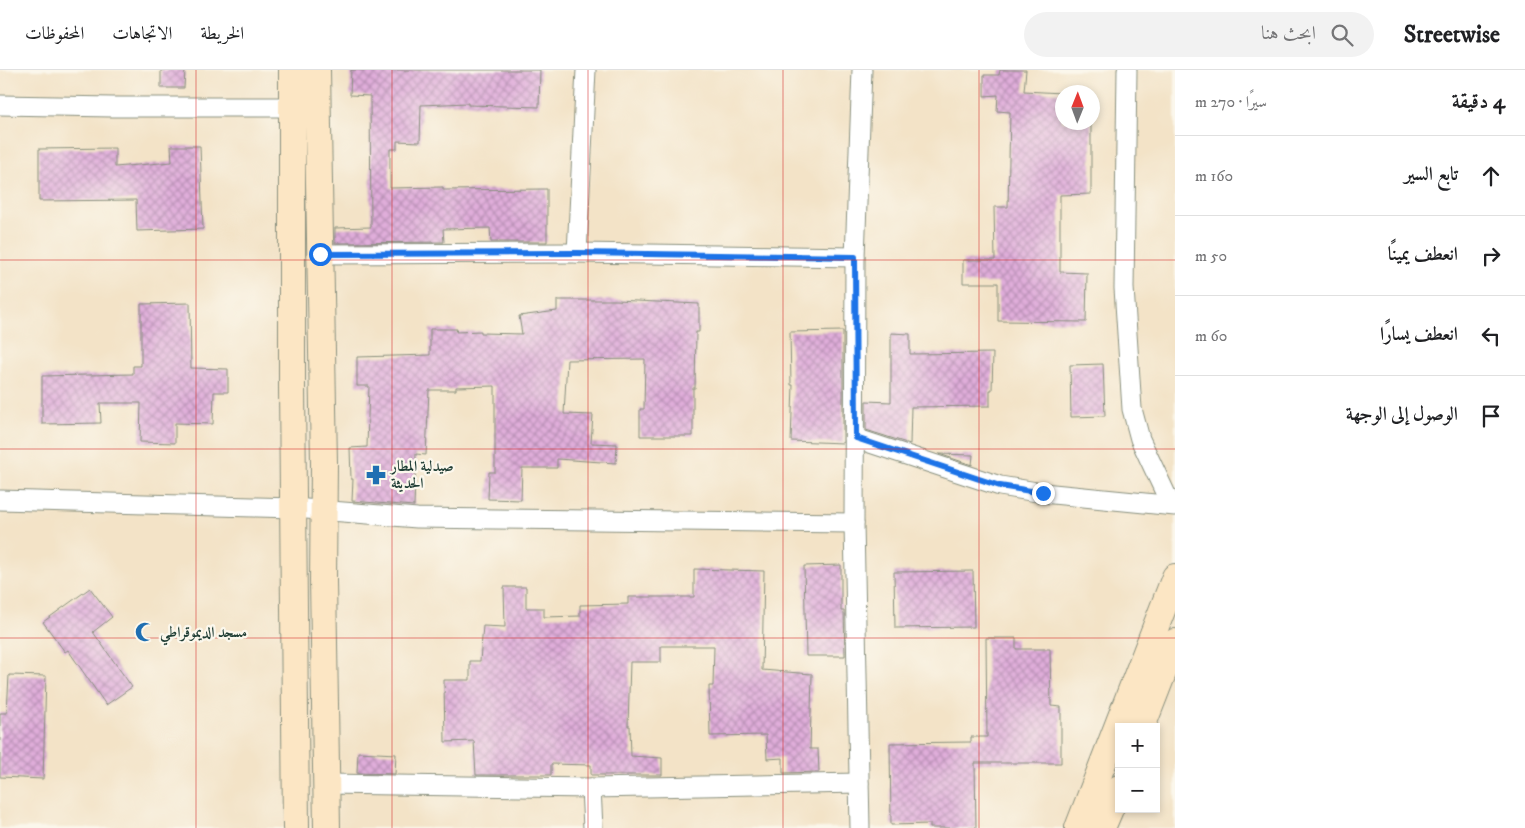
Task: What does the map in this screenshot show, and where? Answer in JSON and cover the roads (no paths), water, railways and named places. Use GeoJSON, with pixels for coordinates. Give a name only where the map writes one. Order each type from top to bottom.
{"type":"FeatureCollection","features":[{"type":"Feature","properties":{"kind":"main road"},"geometry":{"type":"LineString","coordinates":[[292,70],[294,107],[292,327],[296,828]]}},
{"type":"Feature","properties":{"kind":"main road"},"geometry":{"type":"LineString","coordinates":[[317,70],[327,828]]}},
{"type":"Feature","properties":{"kind":"main road"},"geometry":{"type":"LineString","coordinates":[[1078,828],[1175,577]]}},
{"type":"Feature","properties":{"kind":"main road"},"geometry":{"type":"LineString","coordinates":[[1144,723],[1175,642]]}},
{"type":"Feature","properties":{"kind":"main road"},"geometry":{"type":"LineString","coordinates":[[1102,828],[1115,797]]}},
{"type":"Feature","properties":{"kind":"street"},"geometry":{"type":"LineString","coordinates":[[577,253],[586,70]]}},
{"type":"Feature","properties":{"kind":"street"},"geometry":{"type":"LineString","coordinates":[[860,828],[854,523],[856,438],[855,257],[862,70]]}},
{"type":"Feature","properties":{"kind":"street"},"geometry":{"type":"LineString","coordinates":[[1127,70],[1124,288],[1132,409],[1140,439],[1173,506]]}},
{"type":"Feature","properties":{"kind":"street"},"geometry":{"type":"LineString","coordinates":[[0,105],[294,107]]}},
{"type":"Feature","properties":{"kind":"street"},"geometry":{"type":"LineString","coordinates":[[320,254],[577,253],[855,257]]}},
{"type":"Feature","properties":{"kind":"street"},"geometry":{"type":"LineString","coordinates":[[856,438],[1000,486],[1043,493],[1173,506]]}},
{"type":"Feature","properties":{"kind":"street"},"geometry":{"type":"LineString","coordinates":[[0,500],[294,508],[417,518],[854,523]]}},
{"type":"Feature","properties":{"kind":"street"},"geometry":{"type":"LineString","coordinates":[[326,784],[591,788],[859,783]]}},
{"type":"Feature","properties":{"kind":"street"},"geometry":{"type":"LineString","coordinates":[[591,788],[593,828]]}},
{"type":"Feature","properties":{"kind":"place","name":"صيدلية المطار الحديثة"},"geometry":{"type":"Point","coordinates":[376,475]}},
{"type":"Feature","properties":{"kind":"place","name":"مسجد الديموقراطي"},"geometry":{"type":"Point","coordinates":[145,632]}}]}
